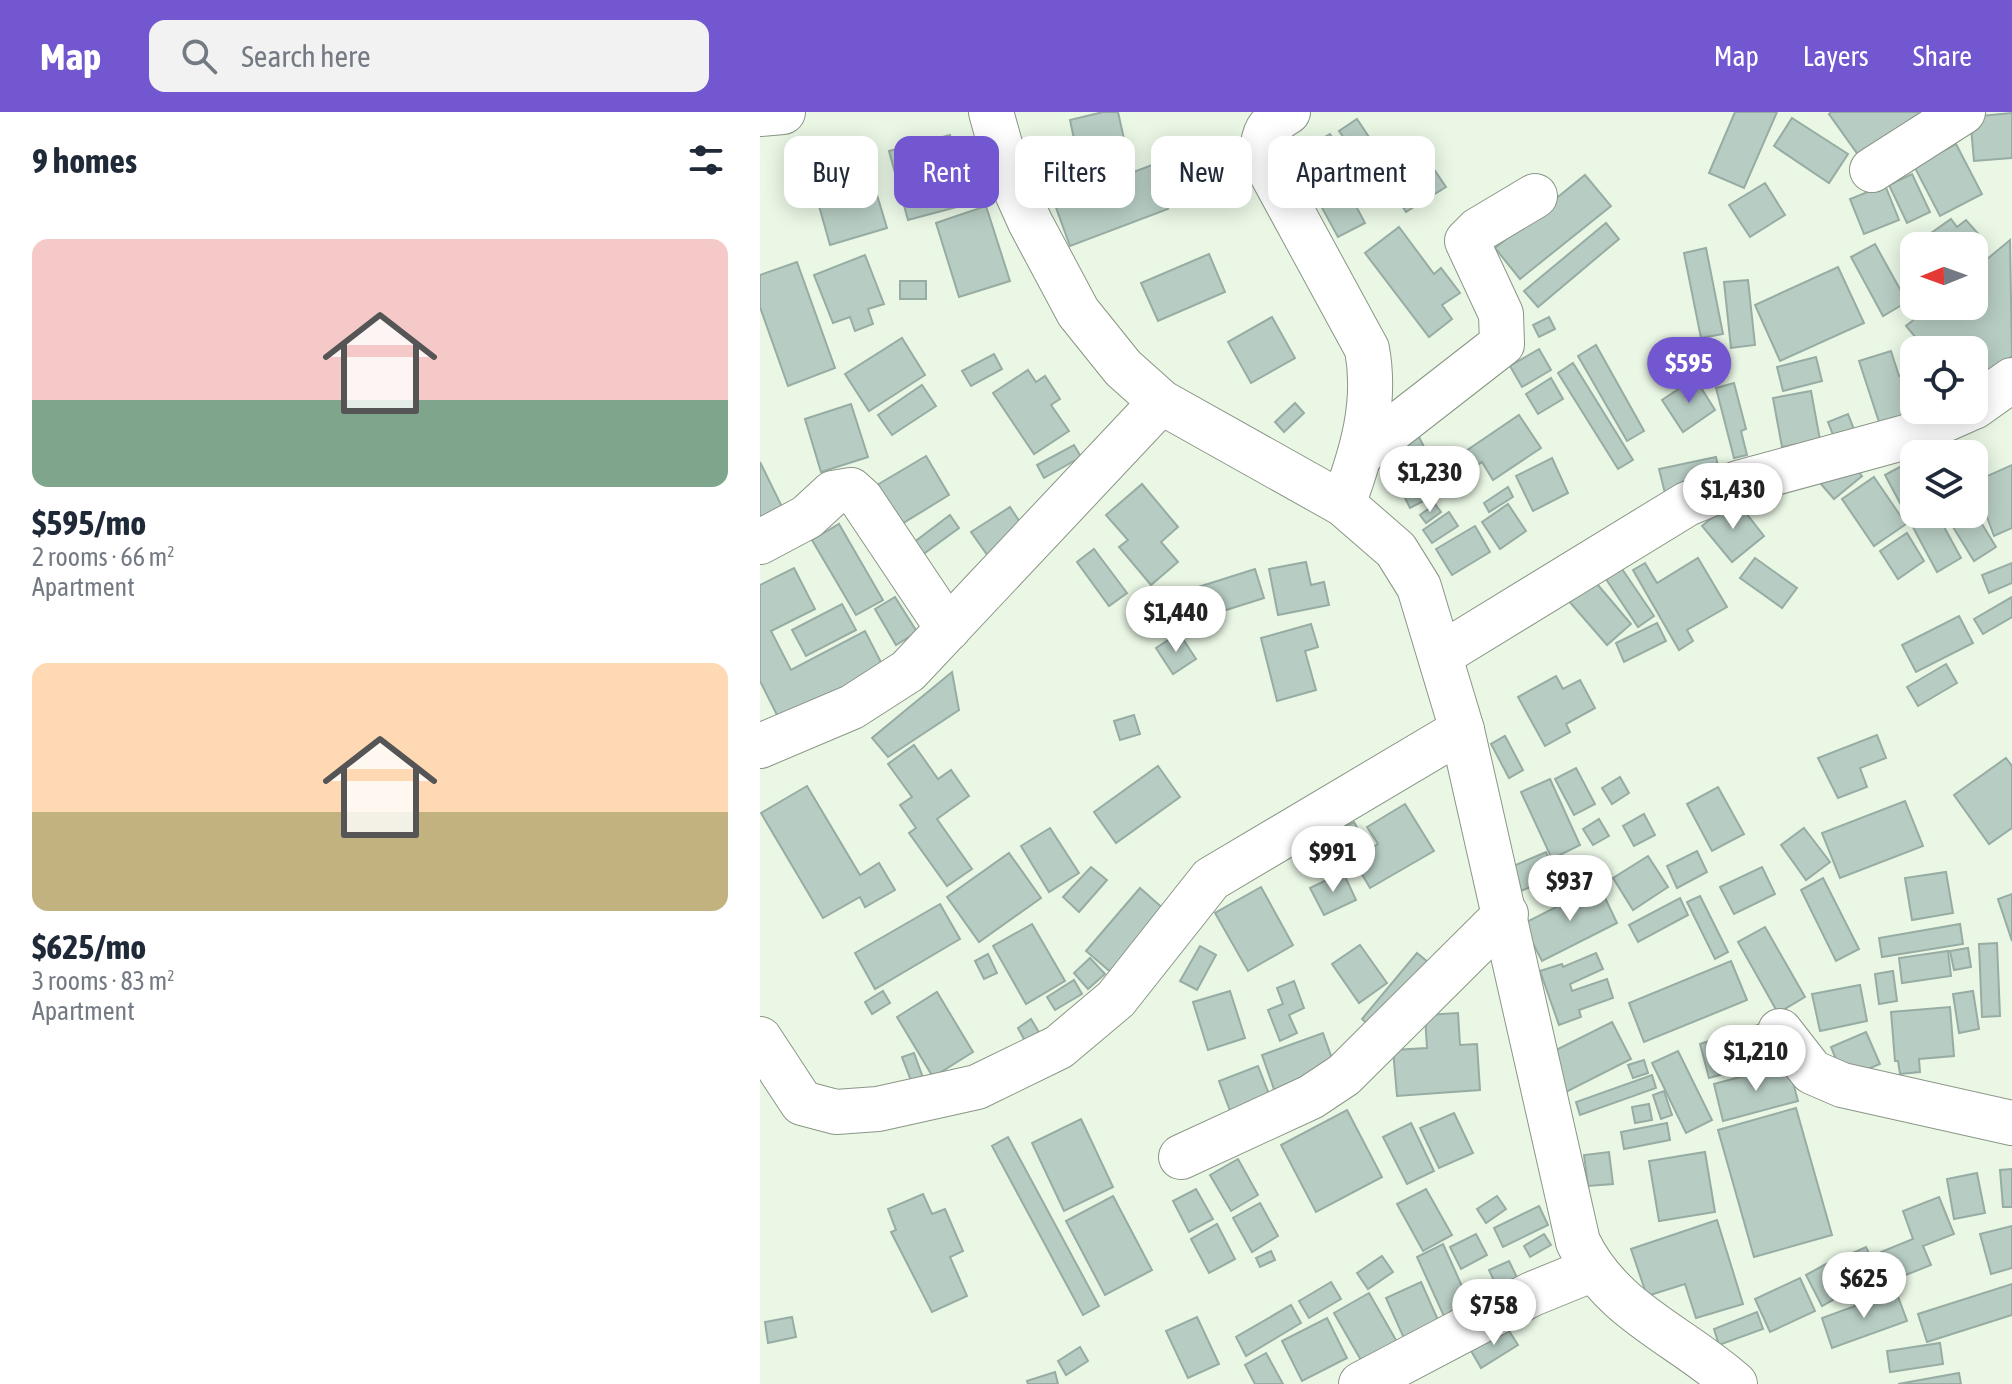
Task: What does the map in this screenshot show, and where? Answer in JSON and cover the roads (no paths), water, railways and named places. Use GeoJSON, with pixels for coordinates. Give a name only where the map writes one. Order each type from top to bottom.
{"type":"FeatureCollection","features":[{"type":"Feature","properties":{"kind":"street"},"geometry":{"type":"LineString","coordinates":[[760,114],[783,112]]}},
{"type":"Feature","properties":{"kind":"street"},"geometry":{"type":"LineString","coordinates":[[991,112],[1008,173],[1078,312],[1123,368],[1161,402],[1343,504],[1382,536],[1406,565],[1424,599],[1462,730],[1506,914],[1569,1214],[1591,1270],[1615,1295],[1735,1384]]}},
{"type":"Feature","properties":{"kind":"street"},"geometry":{"type":"LineString","coordinates":[[1288,112],[1270,124],[1261,143],[1263,158],[1367,349],[1371,396],[1362,453],[1343,504]]}},
{"type":"Feature","properties":{"kind":"street"},"geometry":{"type":"LineString","coordinates":[[1872,170],[1963,112]]}},
{"type":"Feature","properties":{"kind":"street"},"geometry":{"type":"LineString","coordinates":[[1362,453],[1502,344],[1501,314],[1467,241],[1478,230],[1535,196]]}},
{"type":"Feature","properties":{"kind":"street"},"geometry":{"type":"LineString","coordinates":[[1988,397],[2012,380]]}},
{"type":"Feature","properties":{"kind":"street"},"geometry":{"type":"LineString","coordinates":[[760,746],[852,707],[908,671],[1161,402]]}},
{"type":"Feature","properties":{"kind":"street"},"geometry":{"type":"LineString","coordinates":[[1442,654],[1687,504],[1738,483],[1906,437],[1935,424]]}},
{"type":"Feature","properties":{"kind":"street"},"geometry":{"type":"LineString","coordinates":[[760,542],[807,517],[833,493],[851,490],[861,499],[948,629]]}},
{"type":"Feature","properties":{"kind":"street"},"geometry":{"type":"LineString","coordinates":[[760,1039],[802,1103],[836,1112],[878,1109],[977,1087],[999,1078],[1059,1047],[1105,1010],[1211,879],[1462,730]]}},
{"type":"Feature","properties":{"kind":"street"},"geometry":{"type":"LineString","coordinates":[[1181,1157],[1311,1097],[1354,1068],[1506,914]]}},
{"type":"Feature","properties":{"kind":"street"},"geometry":{"type":"LineString","coordinates":[[1780,1031],[1812,1072],[1842,1085],[2012,1123]]}},
{"type":"Feature","properties":{"kind":"street"},"geometry":{"type":"LineString","coordinates":[[1361,1384],[1532,1294],[1591,1270]]}}]}
